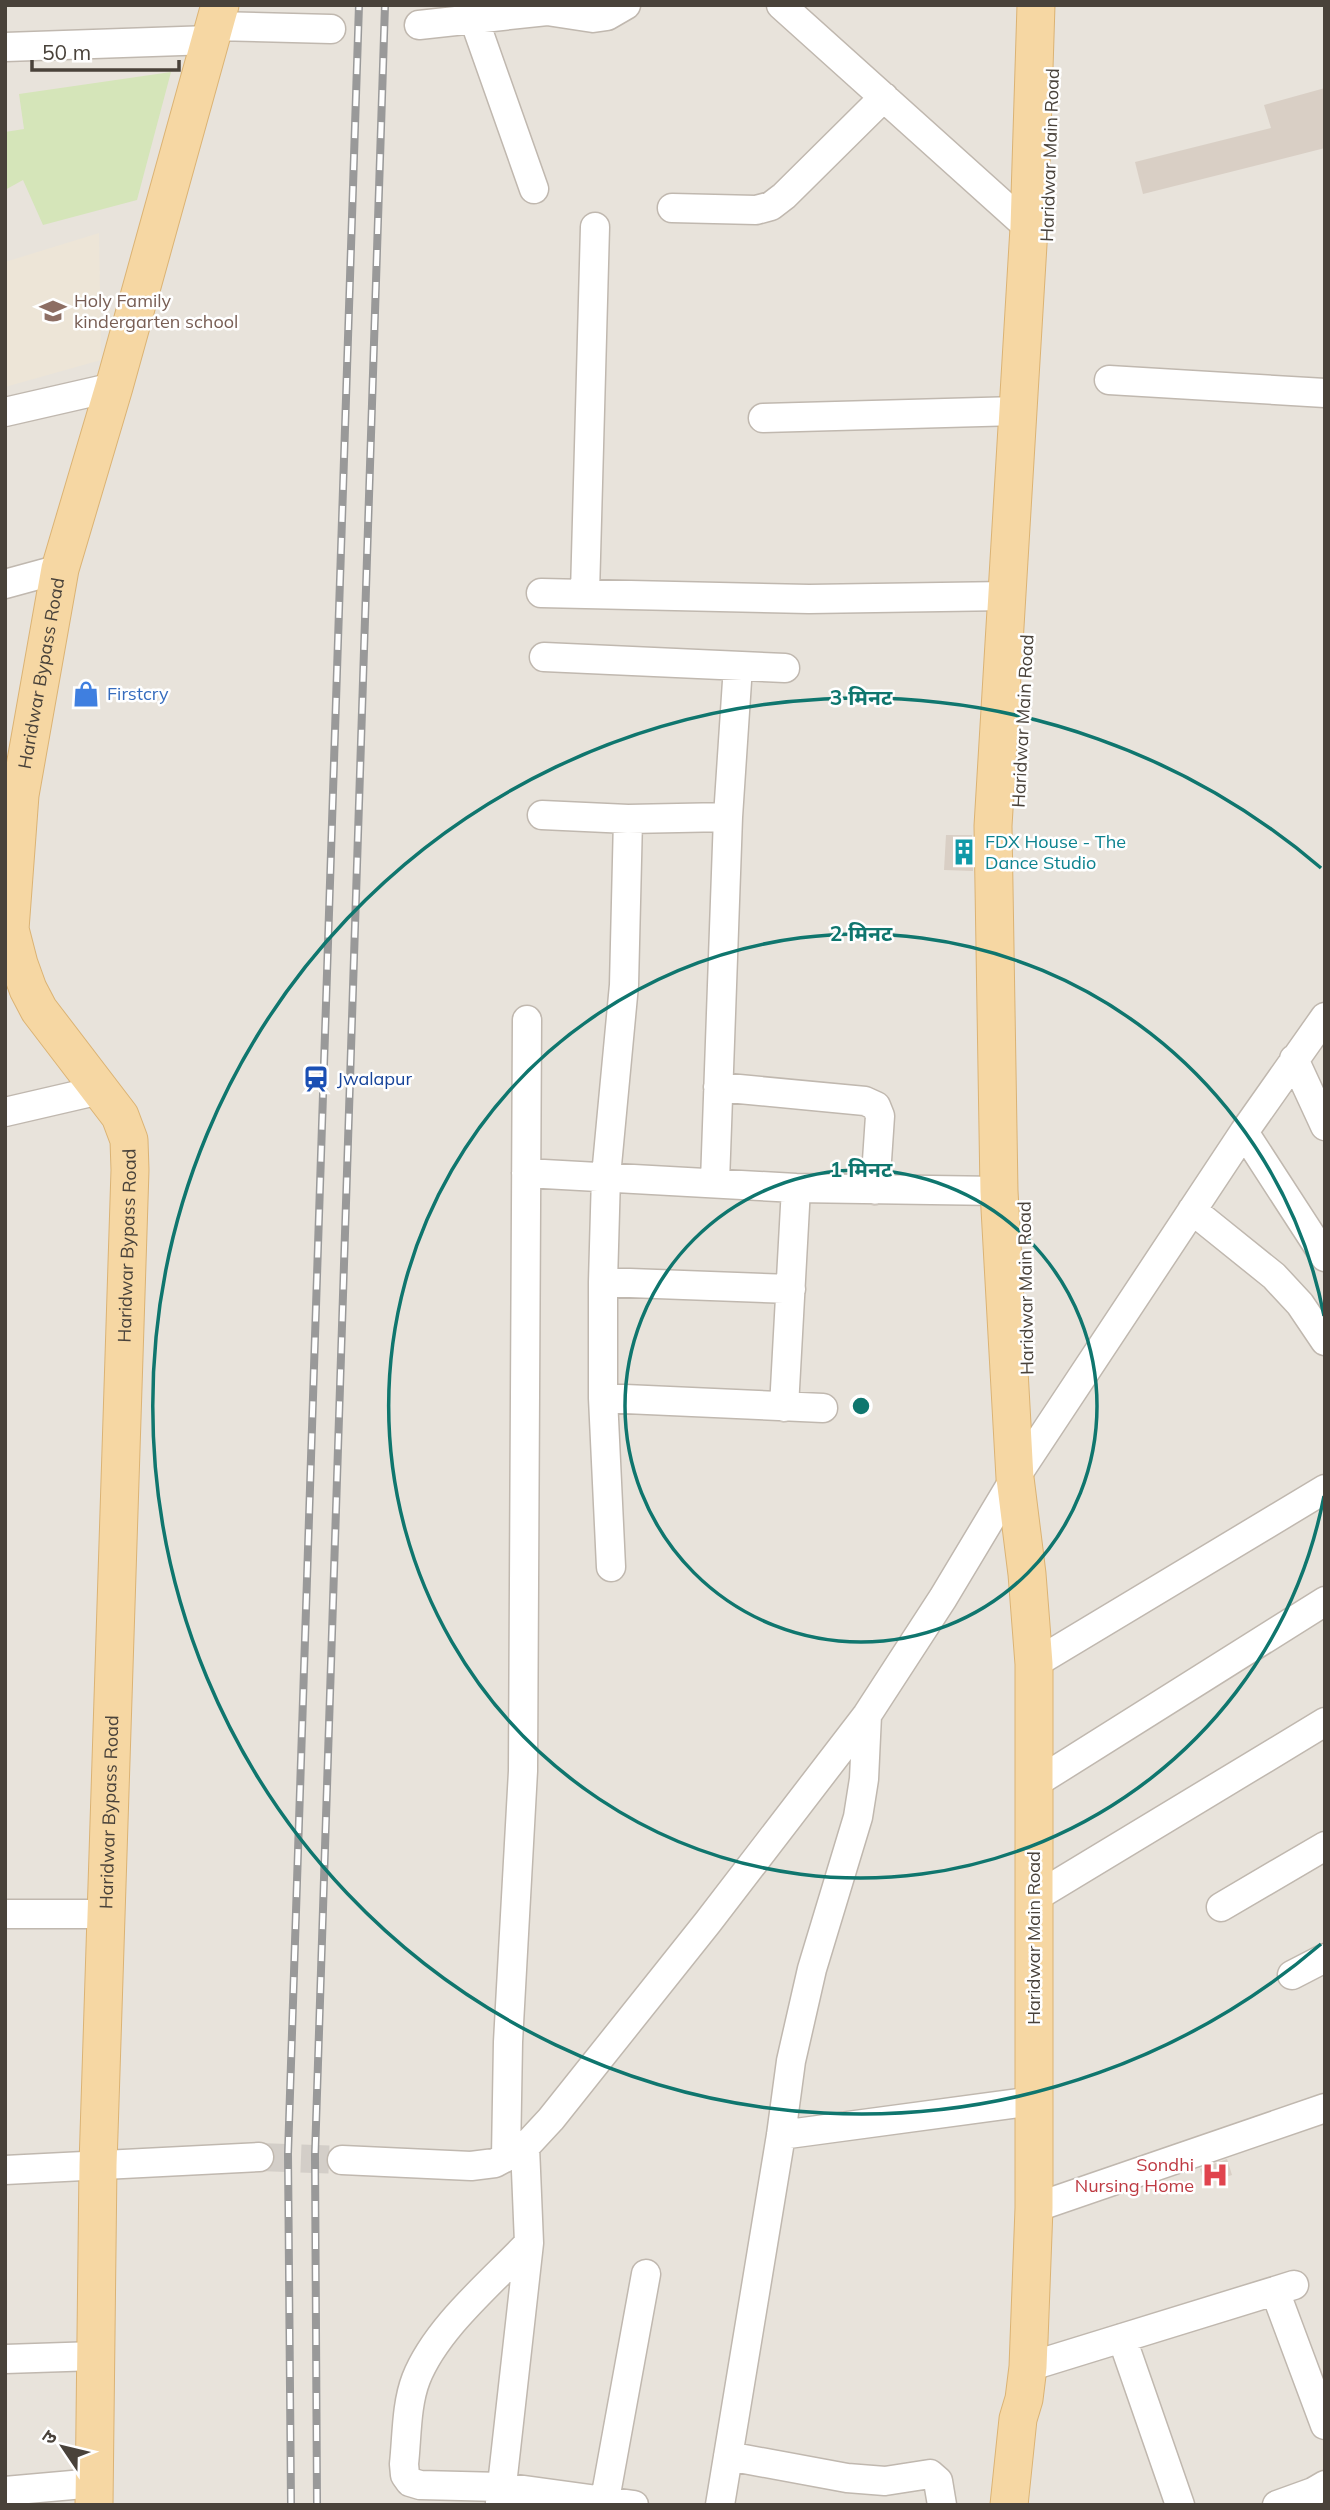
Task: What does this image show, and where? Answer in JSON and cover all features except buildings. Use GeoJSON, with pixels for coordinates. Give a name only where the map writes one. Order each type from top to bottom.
{"type":"FeatureCollection","features":[{"type":"Feature","properties":{"kind":"main road","name":"Haridwar Main Road"},"geometry":{"type":"LineString","coordinates":[[1027,2505],[1030,2418],[1026,2383],[1034,2208],[1034,1664],[1027,1574],[1015,1478],[999,1191],[993,826],[1029,228],[1036,5]]}},
{"type":"Feature","properties":{"kind":"main road","name":"Haridwar Main Road"},"geometry":{"type":"LineString","coordinates":[[1015,1478],[1028,1380],[1016,920],[1018,834],[1040,419],[1056,5]]}},
{"type":"Feature","properties":{"kind":"main road","name":"Haridwar Bypass Road"},"geometry":{"type":"LineString","coordinates":[[94,2494],[98,2165],[130,1170],[128,1140],[120,1116],[39,1010],[17,993],[8,930],[13,796],[60,569],[114,387],[215,24]]}},
{"type":"Feature","properties":{"kind":"main road","name":"Haridwar Main Road"},"geometry":{"type":"LineString","coordinates":[[1009,2505],[1018,2419],[1026,2383]]}},
{"type":"Feature","properties":{"kind":"street"},"geometry":{"type":"LineString","coordinates":[[419,25],[547,11],[593,18],[607,16],[626,5]]}},
{"type":"Feature","properties":{"kind":"street"},"geometry":{"type":"LineString","coordinates":[[781,5],[1029,228]]}},
{"type":"Feature","properties":{"kind":"street"},"geometry":{"type":"LineString","coordinates":[[474,19],[534,189]]}},
{"type":"Feature","properties":{"kind":"street"},"geometry":{"type":"LineString","coordinates":[[5,47],[215,24],[331,29]]}},
{"type":"Feature","properties":{"kind":"street"},"geometry":{"type":"LineString","coordinates":[[673,208],[756,210],[771,206],[884,97]]}},
{"type":"Feature","properties":{"kind":"street"},"geometry":{"type":"LineString","coordinates":[[585,593],[595,227]]}},
{"type":"Feature","properties":{"kind":"street"},"geometry":{"type":"LineString","coordinates":[[1109,380],[1325,393]]}},
{"type":"Feature","properties":{"kind":"street"},"geometry":{"type":"LineString","coordinates":[[5,412],[114,387]]}},
{"type":"Feature","properties":{"kind":"street"},"geometry":{"type":"LineString","coordinates":[[763,418],[1018,411]]}},
{"type":"Feature","properties":{"kind":"street"},"geometry":{"type":"LineString","coordinates":[[5,584],[60,569]]}},
{"type":"Feature","properties":{"kind":"street"},"geometry":{"type":"LineString","coordinates":[[541,593],[810,599],[1007,597]]}},
{"type":"Feature","properties":{"kind":"street"},"geometry":{"type":"LineString","coordinates":[[544,657],[785,668]]}},
{"type":"Feature","properties":{"kind":"street"},"geometry":{"type":"LineString","coordinates":[[715,1182],[728,817],[738,666]]}},
{"type":"Feature","properties":{"kind":"street"},"geometry":{"type":"LineString","coordinates":[[542,815],[628,819],[728,817]]}},
{"type":"Feature","properties":{"kind":"street"},"geometry":{"type":"LineString","coordinates":[[611,1567],[603,1398],[603,1282],[606,1175],[624,985],[628,819]]}},
{"type":"Feature","properties":{"kind":"street"},"geometry":{"type":"LineString","coordinates":[[342,2160],[471,2166],[495,2163],[516,2152],[551,2119],[708,1922],[867,1715],[943,1598],[1015,1478],[1244,1132],[1325,1017]]}},
{"type":"Feature","properties":{"kind":"street"},"geometry":{"type":"LineString","coordinates":[[501,2496],[529,2243],[516,2152],[508,2042],[523,1771],[527,1020]]}},
{"type":"Feature","properties":{"kind":"street"},"geometry":{"type":"LineString","coordinates":[[1294,1059],[1325,1126]]}},
{"type":"Feature","properties":{"kind":"street"},"geometry":{"type":"LineString","coordinates":[[718,1087],[865,1101],[876,1106],[880,1116],[875,1190]]}},
{"type":"Feature","properties":{"kind":"street"},"geometry":{"type":"LineString","coordinates":[[5,1112],[100,1090]]}},
{"type":"Feature","properties":{"kind":"street"},"geometry":{"type":"LineString","coordinates":[[1244,1132],[1325,1258]]}},
{"type":"Feature","properties":{"kind":"street"},"geometry":{"type":"LineString","coordinates":[[526,1173],[606,1175],[796,1188],[999,1191]]}},
{"type":"Feature","properties":{"kind":"street"},"geometry":{"type":"LineString","coordinates":[[784,1407],[796,1188]]}},
{"type":"Feature","properties":{"kind":"street"},"geometry":{"type":"LineString","coordinates":[[1192,1210],[1274,1276],[1300,1304],[1325,1341]]}},
{"type":"Feature","properties":{"kind":"street"},"geometry":{"type":"LineString","coordinates":[[603,1282],[791,1289]]}},
{"type":"Feature","properties":{"kind":"street"},"geometry":{"type":"LineString","coordinates":[[603,1398],[823,1408]]}},
{"type":"Feature","properties":{"kind":"street"},"geometry":{"type":"LineString","coordinates":[[1034,1664],[1325,1489]]}},
{"type":"Feature","properties":{"kind":"street"},"geometry":{"type":"LineString","coordinates":[[1034,1784],[1325,1601]]}},
{"type":"Feature","properties":{"kind":"street"},"geometry":{"type":"LineString","coordinates":[[720,2505],[798,2020],[859,1817],[867,1715]]}},
{"type":"Feature","properties":{"kind":"street"},"geometry":{"type":"LineString","coordinates":[[1034,1898],[1325,1722]]}},
{"type":"Feature","properties":{"kind":"street"},"geometry":{"type":"LineString","coordinates":[[1221,1907],[1325,1846]]}},
{"type":"Feature","properties":{"kind":"street"},"geometry":{"type":"LineString","coordinates":[[5,1914],[107,1914]]}},
{"type":"Feature","properties":{"kind":"street"},"geometry":{"type":"LineString","coordinates":[[1292,1975],[1325,1958]]}},
{"type":"Feature","properties":{"kind":"street"},"geometry":{"type":"LineString","coordinates":[[781,2135],[1034,2101]]}},
{"type":"Feature","properties":{"kind":"street"},"geometry":{"type":"LineString","coordinates":[[1034,2208],[1325,2108]]}},
{"type":"Feature","properties":{"kind":"street"},"geometry":{"type":"LineString","coordinates":[[5,2170],[258,2157]]}},
{"type":"Feature","properties":{"kind":"street"},"geometry":{"type":"LineString","coordinates":[[529,2243],[458,2317],[423,2364],[412,2396],[405,2474],[410,2482],[420,2485],[501,2496],[634,2505]]}},
{"type":"Feature","properties":{"kind":"street"},"geometry":{"type":"LineString","coordinates":[[604,2503],[646,2274]]}},
{"type":"Feature","properties":{"kind":"street"},"geometry":{"type":"LineString","coordinates":[[1026,2383],[1122,2339],[1285,2288],[1325,2424]]}},
{"type":"Feature","properties":{"kind":"street"},"geometry":{"type":"LineString","coordinates":[[1122,2339],[1180,2505]]}},
{"type":"Feature","properties":{"kind":"street"},"geometry":{"type":"LineString","coordinates":[[5,2359],[96,2356]]}},
{"type":"Feature","properties":{"kind":"street"},"geometry":{"type":"LineString","coordinates":[[728,2456],[847,2478],[885,2481],[930,2474],[938,2481],[942,2505]]}},
{"type":"Feature","properties":{"kind":"street"},"geometry":{"type":"LineString","coordinates":[[1277,2505],[1325,2485]]}},
{"type":"Feature","properties":{"kind":"street"},"geometry":{"type":"LineString","coordinates":[[5,2491],[94,2494]]}},
{"type":"Feature","properties":{"kind":"shaded area"},"geometry":{"type":"Polygon","coordinates":[[[5,5],[1325,5],[1325,2505],[5,2505],[5,5]]]}},
{"type":"Feature","properties":{"kind":"shaded area","name":"Holy Family kindergarten school"},"geometry":{"type":"Polygon","coordinates":[[[99,233],[101,360],[5,387],[5,262],[99,233]]]}},
{"type":"Feature","properties":{"kind":"green space"},"geometry":{"type":"Polygon","coordinates":[[[171,72],[137,200],[43,225],[23,180],[5,190],[5,132],[24,129],[19,94],[171,72]]]}},
{"type":"Feature","properties":{"kind":"tunnel"},"geometry":{"type":"LineString","coordinates":[[259,2157],[342,2160]]}},
{"type":"Feature","properties":{"kind":"railway"},"geometry":{"type":"LineString","coordinates":[[291,2505],[288,2154],[359,5]]}},
{"type":"Feature","properties":{"kind":"railway"},"geometry":{"type":"LineString","coordinates":[[317,2505],[315,2155],[385,5]]}},
{"type":"Feature","properties":{"kind":"place","name":"Holy Family kindergarten school"},"geometry":{"type":"Point","coordinates":[53,311]}},
{"type":"Feature","properties":{"kind":"place","name":"Firstcry"},"geometry":{"type":"Point","coordinates":[86,694]}},
{"type":"Feature","properties":{"kind":"place","name":"FDX House - The Dance Studio"},"geometry":{"type":"Point","coordinates":[964,852]}},
{"type":"Feature","properties":{"kind":"place","name":"Jwalapur"},"geometry":{"type":"Point","coordinates":[316,1079]}},
{"type":"Feature","properties":{"kind":"place","name":"Sondhi Nursing Home"},"geometry":{"type":"Point","coordinates":[1215,2175]}}]}
